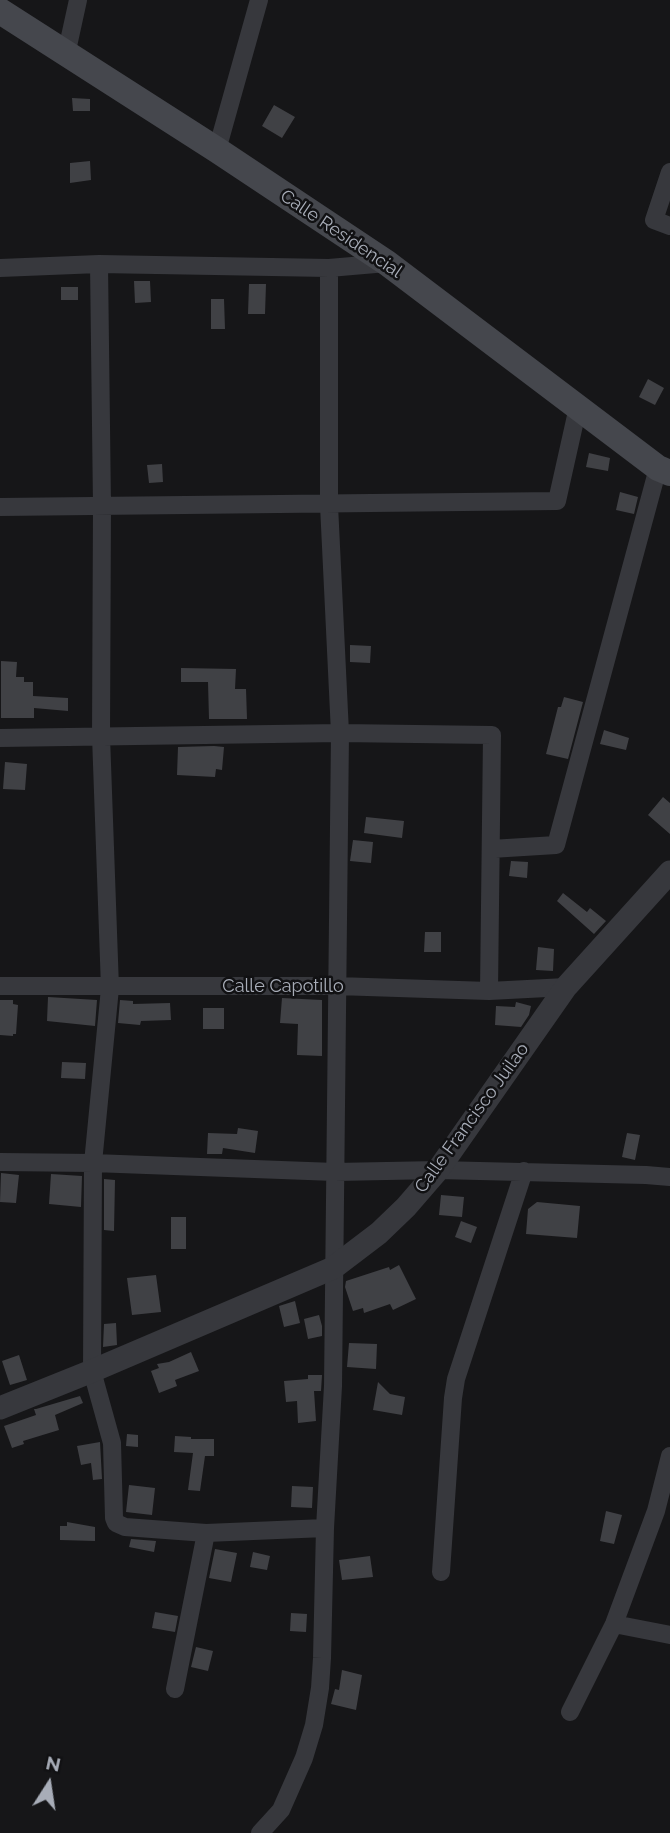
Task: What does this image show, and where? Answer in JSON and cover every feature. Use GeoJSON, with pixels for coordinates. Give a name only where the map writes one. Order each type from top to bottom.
{"type":"FeatureCollection","features":[{"type":"Feature","properties":{"kind":"main road","name":"Calle Residencial"},"geometry":{"type":"LineString","coordinates":[[0,11],[387,263],[664,471]]}},
{"type":"Feature","properties":{"kind":"street"},"geometry":{"type":"LineString","coordinates":[[66,55],[78,0]]}},
{"type":"Feature","properties":{"kind":"street"},"geometry":{"type":"LineString","coordinates":[[217,150],[258,0]]}},
{"type":"Feature","properties":{"kind":"street"},"geometry":{"type":"LineString","coordinates":[[670,172],[653,220],[670,226]]}},
{"type":"Feature","properties":{"kind":"street"},"geometry":{"type":"LineString","coordinates":[[0,268],[99,264],[329,268],[387,263]]}},
{"type":"Feature","properties":{"kind":"street"},"geometry":{"type":"LineString","coordinates":[[99,264],[101,736],[110,988],[93,1163],[92,1371],[112,1443],[113,1509],[116,1523],[125,1527],[206,1533],[326,1528]]}},
{"type":"Feature","properties":{"kind":"street"},"geometry":{"type":"LineString","coordinates":[[260,1833],[281,1810],[304,1758],[314,1725],[322,1658],[333,1386],[340,733],[329,505],[329,268]]}},
{"type":"Feature","properties":{"kind":"street"},"geometry":{"type":"LineString","coordinates":[[0,507],[557,501],[578,407]]}},
{"type":"Feature","properties":{"kind":"street"},"geometry":{"type":"LineString","coordinates":[[491,849],[556,845],[664,471]]}},
{"type":"Feature","properties":{"kind":"street"},"geometry":{"type":"LineString","coordinates":[[0,738],[340,733],[492,735],[489,990]]}},
{"type":"Feature","properties":{"kind":"street","name":"Calle Francisco Juilao"},"geometry":{"type":"LineString","coordinates":[[0,1408],[333,1268],[379,1233],[438,1170],[566,987],[670,872]]}},
{"type":"Feature","properties":{"kind":"street","name":"Calle Capotillo"},"geometry":{"type":"LineString","coordinates":[[0,986],[337,986],[489,990],[566,987]]}},
{"type":"Feature","properties":{"kind":"street"},"geometry":{"type":"LineString","coordinates":[[0,1162],[335,1172],[524,1171],[670,1177]]}},
{"type":"Feature","properties":{"kind":"street"},"geometry":{"type":"LineString","coordinates":[[441,1572],[456,1379],[524,1171]]}},
{"type":"Feature","properties":{"kind":"street"},"geometry":{"type":"LineString","coordinates":[[570,1712],[614,1624],[656,1511],[670,1456]]}},
{"type":"Feature","properties":{"kind":"street"},"geometry":{"type":"LineString","coordinates":[[175,1689],[206,1533]]}},
{"type":"Feature","properties":{"kind":"street"},"geometry":{"type":"LineString","coordinates":[[614,1624],[670,1635]]}},
{"type":"Feature","properties":{"kind":"building"},"geometry":{"type":"Polygon","coordinates":[[[72,98],[90,99],[90,111],[73,111],[72,98]]]}},
{"type":"Feature","properties":{"kind":"building"},"geometry":{"type":"Polygon","coordinates":[[[274,105],[295,117],[282,138],[262,126],[274,105]]]}},
{"type":"Feature","properties":{"kind":"building"},"geometry":{"type":"Polygon","coordinates":[[[90,161],[91,180],[70,183],[70,163],[90,161]]]}},
{"type":"Feature","properties":{"kind":"building"},"geometry":{"type":"Polygon","coordinates":[[[134,281],[150,281],[151,302],[135,303],[134,281]]]}},
{"type":"Feature","properties":{"kind":"building"},"geometry":{"type":"Polygon","coordinates":[[[249,284],[266,284],[265,314],[248,314],[249,284]]]}},
{"type":"Feature","properties":{"kind":"building"},"geometry":{"type":"Polygon","coordinates":[[[61,287],[78,287],[78,300],[61,300],[61,287]]]}},
{"type":"Feature","properties":{"kind":"building"},"geometry":{"type":"Polygon","coordinates":[[[211,299],[224,299],[225,329],[211,329],[211,299]]]}},
{"type":"Feature","properties":{"kind":"building"},"geometry":{"type":"Polygon","coordinates":[[[648,379],[664,388],[655,405],[639,397],[648,379]]]}},
{"type":"Feature","properties":{"kind":"building"},"geometry":{"type":"Polygon","coordinates":[[[589,453],[610,458],[608,471],[586,467],[589,453]]]}},
{"type":"Feature","properties":{"kind":"building"},"geometry":{"type":"Polygon","coordinates":[[[162,464],[163,482],[149,483],[147,465],[162,464]]]}},
{"type":"Feature","properties":{"kind":"building"},"geometry":{"type":"Polygon","coordinates":[[[620,492],[638,497],[634,514],[616,510],[620,492]]]}},
{"type":"Feature","properties":{"kind":"building"},"geometry":{"type":"Polygon","coordinates":[[[350,645],[371,646],[370,663],[350,662],[350,645]]]}},
{"type":"Feature","properties":{"kind":"building"},"geometry":{"type":"Polygon","coordinates":[[[1,661],[17,662],[16,677],[24,677],[24,682],[33,682],[33,696],[68,698],[68,711],[34,708],[34,718],[1,718],[1,661]]]}},
{"type":"Feature","properties":{"kind":"building"},"geometry":{"type":"Polygon","coordinates":[[[181,668],[236,669],[235,689],[246,689],[247,719],[209,719],[208,682],[181,682],[181,668]]]}},
{"type":"Feature","properties":{"kind":"building"},"geometry":{"type":"Polygon","coordinates":[[[564,697],[583,702],[568,759],[546,754],[558,707],[561,707],[564,697]]]}},
{"type":"Feature","properties":{"kind":"building"},"geometry":{"type":"Polygon","coordinates":[[[604,730],[629,738],[626,750],[600,744],[604,730]]]}},
{"type":"Feature","properties":{"kind":"building"},"geometry":{"type":"Polygon","coordinates":[[[178,747],[224,747],[222,770],[216,769],[215,777],[177,775],[178,747]]]}},
{"type":"Feature","properties":{"kind":"building"},"geometry":{"type":"Polygon","coordinates":[[[5,762],[27,764],[25,790],[3,789],[5,762]]]}},
{"type":"Feature","properties":{"kind":"building"},"geometry":{"type":"Polygon","coordinates":[[[663,797],[670,803],[670,834],[648,815],[663,797]]]}},
{"type":"Feature","properties":{"kind":"building"},"geometry":{"type":"Polygon","coordinates":[[[366,817],[404,821],[402,838],[364,833],[366,817]]]}},
{"type":"Feature","properties":{"kind":"building"},"geometry":{"type":"Polygon","coordinates":[[[353,840],[373,842],[371,863],[350,861],[353,840]]]}},
{"type":"Feature","properties":{"kind":"building"},"geometry":{"type":"Polygon","coordinates":[[[511,861],[528,862],[527,878],[509,876],[511,861]]]}},
{"type":"Feature","properties":{"kind":"building"},"geometry":{"type":"Polygon","coordinates":[[[563,893],[587,912],[590,908],[606,921],[594,934],[557,901],[563,893]]]}},
{"type":"Feature","properties":{"kind":"building"},"geometry":{"type":"Polygon","coordinates":[[[425,932],[441,932],[441,952],[424,952],[425,932]]]}},
{"type":"Feature","properties":{"kind":"building"},"geometry":{"type":"Polygon","coordinates":[[[538,947],[554,949],[553,971],[536,970],[538,947]]]}},
{"type":"Feature","properties":{"kind":"building"},"geometry":{"type":"Polygon","coordinates":[[[48,997],[97,1000],[95,1026],[47,1021],[48,997]]]}},
{"type":"Feature","properties":{"kind":"building"},"geometry":{"type":"Polygon","coordinates":[[[282,998],[322,1000],[322,1056],[297,1055],[298,1024],[280,1023],[282,998]]]}},
{"type":"Feature","properties":{"kind":"building"},"geometry":{"type":"Polygon","coordinates":[[[0,1000],[13,1000],[13,1004],[18,1005],[16,1034],[13,1036],[0,1035],[0,1000]]]}},
{"type":"Feature","properties":{"kind":"building"},"geometry":{"type":"Polygon","coordinates":[[[120,1000],[133,1001],[133,1004],[170,1003],[171,1020],[141,1021],[140,1025],[118,1023],[120,1000]]]}},
{"type":"Feature","properties":{"kind":"building"},"geometry":{"type":"Polygon","coordinates":[[[516,1002],[531,1006],[521,1027],[495,1025],[496,1006],[515,1007],[516,1002]]]}},
{"type":"Feature","properties":{"kind":"building"},"geometry":{"type":"Polygon","coordinates":[[[203,1008],[224,1008],[224,1029],[203,1029],[203,1008]]]}},
{"type":"Feature","properties":{"kind":"building"},"geometry":{"type":"Polygon","coordinates":[[[62,1062],[86,1063],[85,1079],[61,1078],[62,1062]]]}},
{"type":"Feature","properties":{"kind":"building"},"geometry":{"type":"Polygon","coordinates":[[[238,1128],[258,1131],[255,1153],[223,1148],[222,1154],[207,1154],[208,1133],[237,1134],[238,1128]]]}},
{"type":"Feature","properties":{"kind":"building"},"geometry":{"type":"Polygon","coordinates":[[[627,1133],[640,1135],[635,1160],[622,1157],[627,1133]]]}},
{"type":"Feature","properties":{"kind":"building"},"geometry":{"type":"Polygon","coordinates":[[[1,1173],[19,1175],[16,1203],[0,1202],[1,1173]]]}},
{"type":"Feature","properties":{"kind":"building"},"geometry":{"type":"Polygon","coordinates":[[[51,1174],[82,1176],[81,1207],[49,1204],[51,1174]]]}},
{"type":"Feature","properties":{"kind":"building"},"geometry":{"type":"Polygon","coordinates":[[[104,1179],[115,1180],[114,1231],[104,1230],[104,1179]]]}},
{"type":"Feature","properties":{"kind":"building"},"geometry":{"type":"Polygon","coordinates":[[[441,1195],[464,1197],[462,1217],[439,1215],[441,1195]]]}},
{"type":"Feature","properties":{"kind":"building"},"geometry":{"type":"Polygon","coordinates":[[[537,1202],[580,1206],[577,1238],[526,1234],[528,1209],[537,1202]]]}},
{"type":"Feature","properties":{"kind":"building"},"geometry":{"type":"Polygon","coordinates":[[[171,1217],[186,1217],[186,1249],[171,1249],[171,1217]]]}},
{"type":"Feature","properties":{"kind":"building"},"geometry":{"type":"Polygon","coordinates":[[[461,1221],[477,1227],[471,1243],[455,1237],[461,1221]]]}},
{"type":"Feature","properties":{"kind":"building"},"geometry":{"type":"Polygon","coordinates":[[[399,1265],[416,1299],[393,1310],[390,1304],[364,1313],[363,1308],[353,1311],[345,1287],[346,1281],[389,1267],[390,1270],[399,1265]]]}},
{"type":"Feature","properties":{"kind":"building"},"geometry":{"type":"Polygon","coordinates":[[[156,1275],[161,1312],[132,1315],[127,1278],[156,1275]]]}},
{"type":"Feature","properties":{"kind":"building"},"geometry":{"type":"Polygon","coordinates":[[[295,1301],[300,1323],[284,1327],[279,1306],[295,1301]]]}},
{"type":"Feature","properties":{"kind":"building"},"geometry":{"type":"Polygon","coordinates":[[[319,1315],[322,1336],[308,1339],[304,1319],[319,1315]]]}},
{"type":"Feature","properties":{"kind":"building"},"geometry":{"type":"Polygon","coordinates":[[[116,1323],[117,1345],[103,1347],[104,1324],[116,1323]]]}},
{"type":"Feature","properties":{"kind":"building"},"geometry":{"type":"Polygon","coordinates":[[[349,1343],[377,1344],[376,1369],[347,1367],[349,1343]]]}},
{"type":"Feature","properties":{"kind":"building"},"geometry":{"type":"Polygon","coordinates":[[[191,1352],[199,1371],[175,1380],[177,1386],[159,1393],[151,1371],[159,1368],[157,1364],[169,1362],[191,1352]]]}},
{"type":"Feature","properties":{"kind":"building"},"geometry":{"type":"Polygon","coordinates":[[[19,1355],[27,1380],[10,1385],[2,1361],[19,1355]]]}},
{"type":"Feature","properties":{"kind":"building"},"geometry":{"type":"Polygon","coordinates":[[[308,1375],[322,1375],[321,1391],[314,1391],[316,1421],[298,1423],[297,1401],[286,1402],[284,1381],[308,1379],[308,1375]]]}},
{"type":"Feature","properties":{"kind":"building"},"geometry":{"type":"Polygon","coordinates":[[[378,1382],[390,1394],[405,1397],[402,1415],[373,1410],[378,1382]]]}},
{"type":"Feature","properties":{"kind":"building"},"geometry":{"type":"Polygon","coordinates":[[[80,1396],[83,1403],[55,1415],[59,1430],[23,1441],[24,1444],[12,1448],[4,1426],[36,1415],[34,1409],[80,1396]]]}},
{"type":"Feature","properties":{"kind":"building"},"geometry":{"type":"Polygon","coordinates":[[[127,1434],[138,1435],[138,1447],[126,1446],[127,1434]]]}},
{"type":"Feature","properties":{"kind":"building"},"geometry":{"type":"Polygon","coordinates":[[[175,1436],[214,1439],[214,1456],[205,1456],[200,1491],[188,1490],[193,1453],[174,1452],[175,1436]]]}},
{"type":"Feature","properties":{"kind":"building"},"geometry":{"type":"Polygon","coordinates":[[[100,1442],[102,1479],[93,1480],[91,1463],[81,1465],[77,1446],[100,1442]]]}},
{"type":"Feature","properties":{"kind":"building"},"geometry":{"type":"Polygon","coordinates":[[[129,1485],[155,1488],[152,1515],[126,1512],[129,1485]]]}},
{"type":"Feature","properties":{"kind":"building"},"geometry":{"type":"Polygon","coordinates":[[[292,1486],[313,1487],[312,1508],[291,1507],[292,1486]]]}},
{"type":"Feature","properties":{"kind":"building"},"geometry":{"type":"Polygon","coordinates":[[[606,1511],[622,1515],[614,1544],[600,1541],[606,1511]]]}},
{"type":"Feature","properties":{"kind":"building"},"geometry":{"type":"Polygon","coordinates":[[[67,1522],[95,1527],[95,1541],[60,1540],[60,1526],[67,1526],[67,1522]]]}},
{"type":"Feature","properties":{"kind":"building"},"geometry":{"type":"Polygon","coordinates":[[[131,1539],[156,1541],[154,1552],[129,1547],[131,1539]]]}},
{"type":"Feature","properties":{"kind":"building"},"geometry":{"type":"Polygon","coordinates":[[[215,1549],[237,1553],[231,1582],[209,1578],[215,1549]]]}},
{"type":"Feature","properties":{"kind":"building"},"geometry":{"type":"Polygon","coordinates":[[[253,1552],[270,1556],[267,1570],[250,1567],[253,1552]]]}},
{"type":"Feature","properties":{"kind":"building"},"geometry":{"type":"Polygon","coordinates":[[[370,1556],[373,1577],[342,1580],[339,1560],[370,1556]]]}},
{"type":"Feature","properties":{"kind":"building"},"geometry":{"type":"Polygon","coordinates":[[[155,1612],[178,1616],[175,1632],[152,1628],[155,1612]]]}},
{"type":"Feature","properties":{"kind":"building"},"geometry":{"type":"Polygon","coordinates":[[[291,1613],[307,1614],[306,1632],[290,1631],[291,1613]]]}},
{"type":"Feature","properties":{"kind":"building"},"geometry":{"type":"Polygon","coordinates":[[[196,1647],[213,1651],[208,1671],[191,1667],[196,1647]]]}},
{"type":"Feature","properties":{"kind":"building"},"geometry":{"type":"Polygon","coordinates":[[[342,1670],[362,1675],[356,1710],[331,1704],[335,1689],[339,1690],[342,1670]]]}}]}
